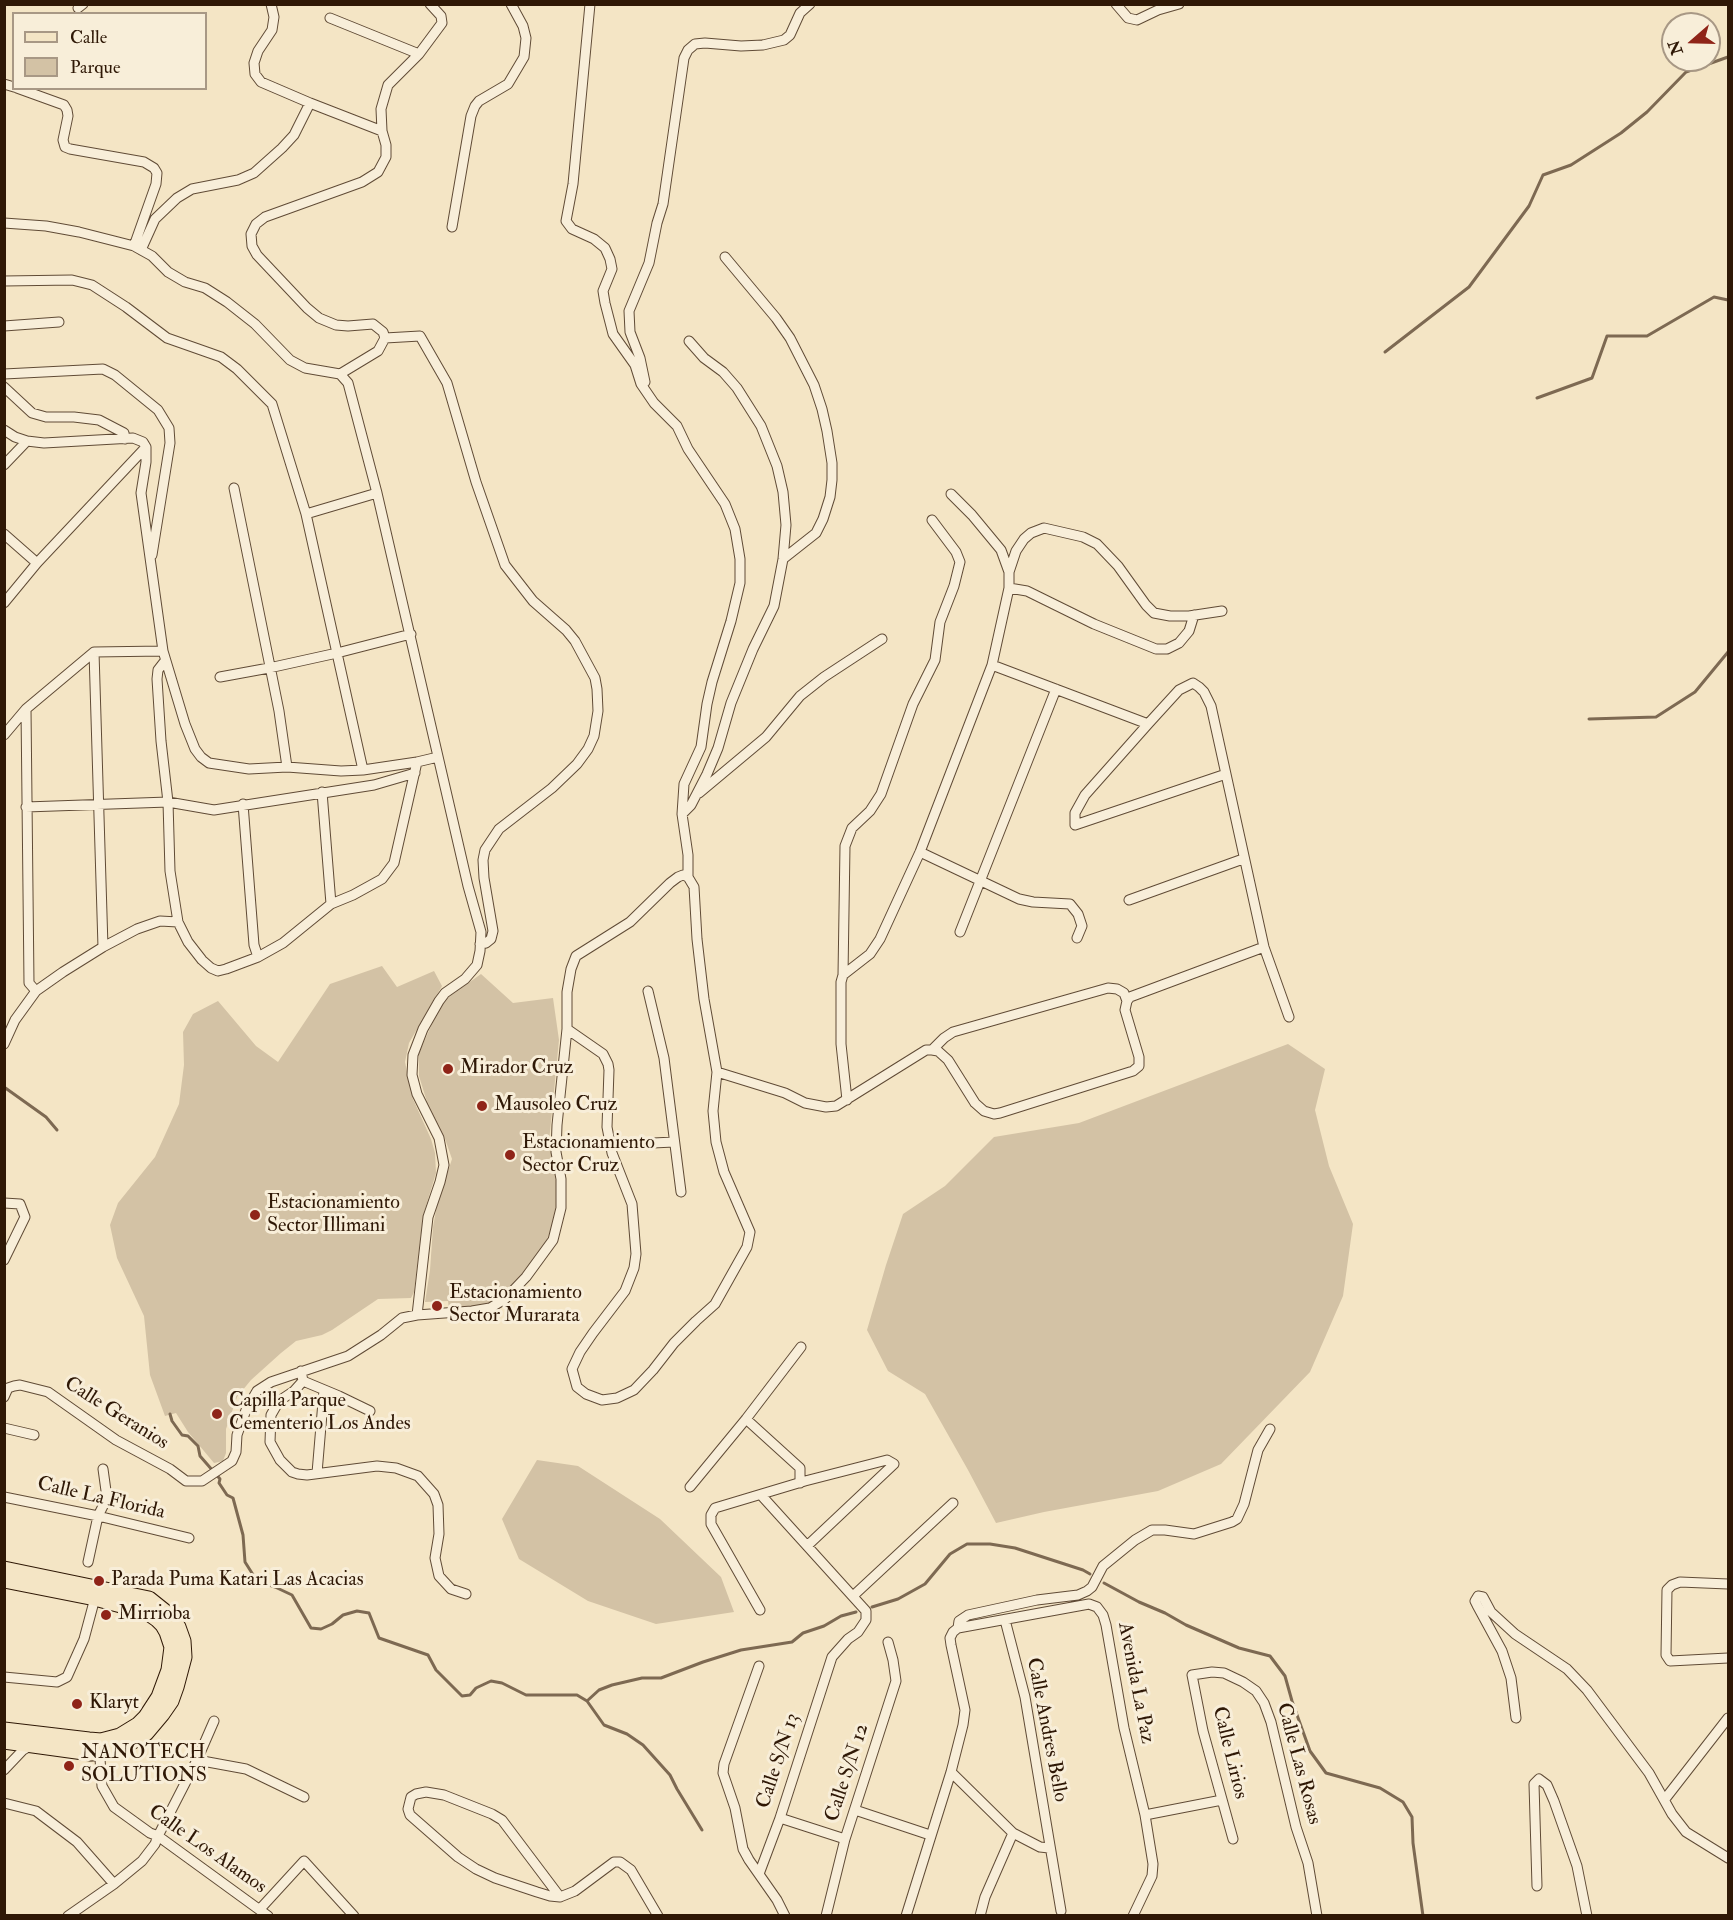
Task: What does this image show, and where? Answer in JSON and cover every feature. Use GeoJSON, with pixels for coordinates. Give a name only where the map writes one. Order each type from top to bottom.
{"type":"FeatureCollection","features":[{"type":"Feature","properties":{"kind":"main road"},"geometry":{"type":"LineString","coordinates":[[4,1569],[96,1593],[147,1612],[163,1625],[171,1647],[171,1658],[165,1682],[159,1697],[146,1717],[138,1725],[90,1753],[4,1730]]}},
{"type":"Feature","properties":{"kind":"main road"},"geometry":{"type":"LineString","coordinates":[[4,1580],[96,1593]]}},
{"type":"Feature","properties":{"kind":"main road"},"geometry":{"type":"LineString","coordinates":[[4,1741],[32,1739]]}},
{"type":"Feature","properties":{"kind":"street"},"geometry":{"type":"LineString","coordinates":[[271,4],[274,17],[272,30],[254,63],[255,74],[261,82],[382,131]]}},
{"type":"Feature","properties":{"kind":"street"},"geometry":{"type":"LineString","coordinates":[[385,338],[379,327],[373,324],[336,325],[319,318],[257,255],[250,240],[256,224],[265,217],[362,182],[378,172],[386,157],[381,109],[388,85],[419,54],[442,23],[441,16],[430,4]]}},
{"type":"Feature","properties":{"kind":"street"},"geometry":{"type":"LineString","coordinates":[[452,227],[471,116],[475,106],[479,101],[508,84],[524,57],[526,38],[523,26],[511,4]]}},
{"type":"Feature","properties":{"kind":"street"},"geometry":{"type":"LineString","coordinates":[[567,1029],[603,1054],[608,1065],[607,1127],[610,1145],[632,1204],[636,1254],[634,1269],[625,1291],[593,1332],[580,1352],[573,1370],[577,1387],[586,1394],[602,1400],[617,1398],[634,1390],[674,1342],[715,1304],[747,1247],[750,1232],[724,1172],[716,1142],[712,1111],[717,1072],[704,999],[694,887],[688,877],[688,855],[682,814],[684,784],[701,747],[706,704],[740,583],[740,559],[735,529],[725,504],[688,449],[678,426],[654,404],[641,384],[635,365],[613,334],[604,303],[603,291],[612,269],[605,248],[594,239],[572,229],[566,221],[573,184],[590,4]]}},
{"type":"Feature","properties":{"kind":"street"},"geometry":{"type":"LineString","coordinates":[[646,390],[644,374],[630,332],[629,311],[649,263],[663,204],[684,58],[688,50],[695,45],[705,43],[741,46],[764,45],[784,40],[790,35],[800,9],[810,4]]}},
{"type":"Feature","properties":{"kind":"street"},"geometry":{"type":"LineString","coordinates":[[1116,4],[1128,18],[1137,20],[1158,10],[1179,4]]}},
{"type":"Feature","properties":{"kind":"street"},"geometry":{"type":"LineString","coordinates":[[330,18],[419,54]]}},
{"type":"Feature","properties":{"kind":"street"},"geometry":{"type":"LineString","coordinates":[[21,90],[64,105],[68,116],[63,140],[65,147],[144,162],[154,168],[157,173],[156,184],[137,248]]}},
{"type":"Feature","properties":{"kind":"street"},"geometry":{"type":"LineString","coordinates":[[137,248],[155,219],[177,198],[192,189],[238,180],[254,173],[294,135],[310,103]]}},
{"type":"Feature","properties":{"kind":"street"},"geometry":{"type":"LineString","coordinates":[[4,223],[46,226],[79,232],[137,248],[152,256],[168,272],[185,282],[205,288],[227,302],[255,324],[290,360],[305,368],[340,374],[348,383],[378,493],[468,886],[481,932],[477,965],[465,979],[445,993],[439,1001],[423,1029],[413,1055],[412,1075],[417,1094],[439,1138],[444,1165],[428,1217],[417,1315]]}},
{"type":"Feature","properties":{"kind":"street"},"geometry":{"type":"LineString","coordinates":[[724,257],[790,338],[814,385],[827,430],[832,480],[830,497],[823,519],[816,533],[783,559]]}},
{"type":"Feature","properties":{"kind":"street"},"geometry":{"type":"LineString","coordinates":[[4,281],[72,280],[92,285],[168,338],[221,357],[237,369],[272,404],[306,514],[363,770]]}},
{"type":"Feature","properties":{"kind":"street"},"geometry":{"type":"LineString","coordinates":[[4,326],[59,322]]}},
{"type":"Feature","properties":{"kind":"street"},"geometry":{"type":"LineString","coordinates":[[385,338],[420,336],[447,383],[476,482],[505,565],[533,601],[575,641],[595,678],[597,689],[597,718],[594,736],[577,765],[552,788],[499,829],[485,850],[484,878],[493,931],[491,939],[480,944]]}},
{"type":"Feature","properties":{"kind":"street"},"geometry":{"type":"LineString","coordinates":[[340,374],[378,351],[385,338]]}},
{"type":"Feature","properties":{"kind":"street"},"geometry":{"type":"LineString","coordinates":[[682,814],[698,794],[718,748],[731,703],[753,648],[774,606],[783,559],[786,525],[785,502],[777,466],[760,426],[737,388],[723,372],[704,358],[688,341]]}},
{"type":"Feature","properties":{"kind":"street"},"geometry":{"type":"LineString","coordinates":[[4,374],[103,369],[115,375],[158,410],[169,428],[170,443],[150,567]]}},
{"type":"Feature","properties":{"kind":"street"},"geometry":{"type":"LineString","coordinates":[[4,387],[32,413],[46,417],[99,420],[123,433],[125,439]]}},
{"type":"Feature","properties":{"kind":"street"},"geometry":{"type":"LineString","coordinates":[[4,430],[27,441],[133,438],[143,442],[146,447],[146,462],[141,493],[164,656],[185,724],[195,749],[201,757],[209,763],[249,769],[287,767],[341,771],[363,770],[438,757]]}},
{"type":"Feature","properties":{"kind":"street"},"geometry":{"type":"LineString","coordinates":[[4,465],[27,441]]}},
{"type":"Feature","properties":{"kind":"street"},"geometry":{"type":"LineString","coordinates":[[4,603],[37,563],[146,447]]}},
{"type":"Feature","properties":{"kind":"street"},"geometry":{"type":"LineString","coordinates":[[234,488],[279,711],[287,767]]}},
{"type":"Feature","properties":{"kind":"street"},"geometry":{"type":"LineString","coordinates":[[306,514],[378,493]]}},
{"type":"Feature","properties":{"kind":"street"},"geometry":{"type":"LineString","coordinates":[[843,975],[870,954],[880,939],[920,852],[992,665],[1010,588],[1009,572],[1001,550],[951,494]]}},
{"type":"Feature","properties":{"kind":"street"},"geometry":{"type":"LineString","coordinates":[[848,1100],[842,1044],[840,992],[843,975],[845,846],[852,828],[870,811],[881,794],[913,704],[935,660],[940,622],[954,586],[960,562],[956,552],[932,520]]}},
{"type":"Feature","properties":{"kind":"street"},"geometry":{"type":"LineString","coordinates":[[1009,572],[1016,551],[1031,533],[1044,528],[1069,532],[1097,544],[1118,566],[1154,613],[1170,616],[1222,611]]}},
{"type":"Feature","properties":{"kind":"street"},"geometry":{"type":"LineString","coordinates":[[4,534],[37,563]]}},
{"type":"Feature","properties":{"kind":"street"},"geometry":{"type":"LineString","coordinates":[[1010,588],[1027,591],[1094,624],[1156,649],[1167,649],[1179,643],[1189,631],[1194,615]]}},
{"type":"Feature","properties":{"kind":"street"},"geometry":{"type":"LineString","coordinates":[[220,677],[337,653],[411,634]]}},
{"type":"Feature","properties":{"kind":"street"},"geometry":{"type":"LineString","coordinates":[[698,794],[766,737],[800,696],[824,677],[882,639]]}},
{"type":"Feature","properties":{"kind":"street"},"geometry":{"type":"LineString","coordinates":[[4,735],[26,709],[94,652],[164,656]]}},
{"type":"Feature","properties":{"kind":"street"},"geometry":{"type":"LineString","coordinates":[[94,652],[103,947]]}},
{"type":"Feature","properties":{"kind":"street"},"geometry":{"type":"LineString","coordinates":[[164,656],[157,679],[168,802],[170,871],[178,922],[188,942],[202,960],[218,971],[258,957],[283,943],[331,904],[382,879],[394,863],[417,762]]}},
{"type":"Feature","properties":{"kind":"street"},"geometry":{"type":"LineString","coordinates":[[992,665],[1148,724]]}},
{"type":"Feature","properties":{"kind":"street"},"geometry":{"type":"LineString","coordinates":[[1226,774],[1075,825],[1075,813],[1085,795],[1148,724],[1179,690],[1192,683],[1199,687],[1211,706],[1226,774],[1243,859],[1264,947],[1289,1017]]}},
{"type":"Feature","properties":{"kind":"street"},"geometry":{"type":"LineString","coordinates":[[960,932],[1056,688]]}},
{"type":"Feature","properties":{"kind":"street"},"geometry":{"type":"LineString","coordinates":[[26,709],[29,983],[36,991]]}},
{"type":"Feature","properties":{"kind":"street"},"geometry":{"type":"LineString","coordinates":[[26,807],[168,802],[214,810],[374,785],[415,773]]}},
{"type":"Feature","properties":{"kind":"street"},"geometry":{"type":"LineString","coordinates":[[322,792],[331,904]]}},
{"type":"Feature","properties":{"kind":"street"},"geometry":{"type":"LineString","coordinates":[[243,804],[254,945],[258,957]]}},
{"type":"Feature","properties":{"kind":"street"},"geometry":{"type":"LineString","coordinates":[[920,852],[1019,898],[1033,902],[1070,904],[1078,914],[1082,926],[1077,938]]}},
{"type":"Feature","properties":{"kind":"street"},"geometry":{"type":"LineString","coordinates":[[1129,900],[1243,859]]}},
{"type":"Feature","properties":{"kind":"street"},"geometry":{"type":"LineString","coordinates":[[303,1382],[301,1371],[348,1356],[381,1335],[402,1318],[490,1308],[515,1290],[553,1240],[561,1208],[561,1179],[556,1152],[557,1125],[567,1029],[567,992],[576,956],[630,922],[678,877],[688,877]]}},
{"type":"Feature","properties":{"kind":"street"},"geometry":{"type":"LineString","coordinates":[[4,1044],[15,1020],[36,991],[63,972],[137,929],[160,921],[178,922]]}},
{"type":"Feature","properties":{"kind":"street"},"geometry":{"type":"LineString","coordinates":[[1127,1001],[1138,993],[1264,947]]}},
{"type":"Feature","properties":{"kind":"street"},"geometry":{"type":"LineString","coordinates":[[717,1072],[785,1093],[805,1103],[836,1106],[926,1050],[932,1050],[938,1050],[948,1060],[975,1103],[984,1111],[994,1114],[1133,1071],[1139,1066],[1138,1053],[1125,1010],[1127,1001],[1124,993],[1108,988],[953,1032],[932,1050]]}},
{"type":"Feature","properties":{"kind":"street"},"geometry":{"type":"LineString","coordinates":[[648,991],[664,1058],[681,1192]]}},
{"type":"Feature","properties":{"kind":"street"},"geometry":{"type":"LineString","coordinates":[[610,1145],[674,1142]]}},
{"type":"Feature","properties":{"kind":"street"},"geometry":{"type":"LineString","coordinates":[[4,1203],[20,1204],[25,1217],[4,1260]]}},
{"type":"Feature","properties":{"kind":"street"},"geometry":{"type":"LineString","coordinates":[[690,1487],[801,1347]]}},
{"type":"Feature","properties":{"kind":"street","name":"Calle Geranios"},"geometry":{"type":"LineString","coordinates":[[6,1390],[20,1385],[48,1392],[116,1440],[186,1480],[202,1481],[232,1461],[236,1452],[237,1435],[246,1410],[257,1391],[271,1382],[301,1371]]}},
{"type":"Feature","properties":{"kind":"street"},"geometry":{"type":"LineString","coordinates":[[303,1382],[370,1411]]}},
{"type":"Feature","properties":{"kind":"street"},"geometry":{"type":"LineString","coordinates":[[303,1382],[279,1401],[271,1415],[270,1442],[280,1460],[292,1472],[307,1475],[376,1466],[396,1468],[418,1476],[434,1494],[438,1505],[440,1534],[435,1558],[439,1576],[451,1589],[466,1594]]}},
{"type":"Feature","properties":{"kind":"street"},"geometry":{"type":"LineString","coordinates":[[317,1473],[324,1390]]}},
{"type":"Feature","properties":{"kind":"street"},"geometry":{"type":"LineString","coordinates":[[746,1419],[800,1468],[800,1483]]}},
{"type":"Feature","properties":{"kind":"street"},"geometry":{"type":"LineString","coordinates":[[4,1428],[34,1435]]}},
{"type":"Feature","properties":{"kind":"street"},"geometry":{"type":"LineString","coordinates":[[906,1916],[951,1772],[965,1710],[950,1638],[958,1628],[959,1621],[968,1615],[1037,1600],[1078,1595],[1087,1591],[1092,1587],[1103,1566],[1135,1540],[1152,1530],[1194,1534],[1237,1519],[1245,1504],[1258,1450],[1270,1429]]}},
{"type":"Feature","properties":{"kind":"street"},"geometry":{"type":"LineString","coordinates":[[760,1610],[711,1524],[711,1515],[715,1508],[887,1460],[894,1464],[807,1546]]}},
{"type":"Feature","properties":{"kind":"street"},"geometry":{"type":"LineString","coordinates":[[88,1562],[98,1516],[107,1498],[103,1469]]}},
{"type":"Feature","properties":{"kind":"street"},"geometry":{"type":"LineString","coordinates":[[761,1495],[853,1596],[953,1503]]}},
{"type":"Feature","properties":{"kind":"street","name":"Calle La Florida"},"geometry":{"type":"LineString","coordinates":[[4,1497],[189,1538]]}},
{"type":"Feature","properties":{"kind":"street"},"geometry":{"type":"LineString","coordinates":[[1728,1584],[1680,1582],[1667,1590],[1666,1655],[1670,1661],[1728,1658]]}},
{"type":"Feature","properties":{"kind":"street"},"geometry":{"type":"LineString","coordinates":[[4,1677],[57,1682],[67,1677],[84,1639],[96,1593]]}},
{"type":"Feature","properties":{"kind":"street","name":"Calle S/N 13"},"geometry":{"type":"LineString","coordinates":[[759,1874],[780,1818],[832,1658],[848,1639],[858,1632],[866,1620],[866,1611],[853,1596]]}},
{"type":"Feature","properties":{"kind":"street"},"geometry":{"type":"LineString","coordinates":[[1516,1718],[1511,1678],[1502,1651],[1475,1601],[1478,1596],[1483,1597],[1491,1612],[1515,1634],[1567,1669],[1649,1773],[1672,1814],[1686,1832],[1728,1858]]}},
{"type":"Feature","properties":{"kind":"street","name":"Avenida La Paz"},"geometry":{"type":"LineString","coordinates":[[958,1628],[1089,1604],[1097,1607],[1103,1615],[1124,1728],[1145,1815],[1153,1864],[1152,1876],[1133,1916]]}},
{"type":"Feature","properties":{"kind":"street","name":"Calle Andres Bello"},"geometry":{"type":"LineString","coordinates":[[1005,1620],[1025,1697],[1061,1911]]}},
{"type":"Feature","properties":{"kind":"street","name":"Calle S/N 12"},"geometry":{"type":"LineString","coordinates":[[826,1916],[845,1839],[896,1681],[888,1642]]}},
{"type":"Feature","properties":{"kind":"street"},"geometry":{"type":"LineString","coordinates":[[759,1666],[724,1764],[723,1773],[735,1808],[743,1849],[785,1916]]}},
{"type":"Feature","properties":{"kind":"street","name":"Calle Las Rosas"},"geometry":{"type":"LineString","coordinates":[[1192,1675],[1224,1673],[1256,1691],[1264,1703],[1271,1722],[1296,1827],[1308,1863],[1317,1916]]}},
{"type":"Feature","properties":{"kind":"street","name":"Calle Lirios"},"geometry":{"type":"LineString","coordinates":[[1192,1675],[1203,1731],[1233,1839]]}},
{"type":"Feature","properties":{"kind":"street"},"geometry":{"type":"LineString","coordinates":[[1665,1799],[1728,1718]]}},
{"type":"Feature","properties":{"kind":"street"},"geometry":{"type":"LineString","coordinates":[[68,1916],[114,1884],[142,1860],[155,1844],[214,1721]]}},
{"type":"Feature","properties":{"kind":"street"},"geometry":{"type":"LineString","coordinates":[[4,1770],[32,1739]]}},
{"type":"Feature","properties":{"kind":"street","name":"Calle Los Alamos"},"geometry":{"type":"LineString","coordinates":[[101,1746],[102,1786],[114,1807],[264,1912]]}},
{"type":"Feature","properties":{"kind":"street"},"geometry":{"type":"LineString","coordinates":[[197,1760],[246,1769],[304,1797]]}},
{"type":"Feature","properties":{"kind":"street"},"geometry":{"type":"LineString","coordinates":[[951,1772],[1012,1833],[1040,1847],[1050,1848]]}},
{"type":"Feature","properties":{"kind":"street"},"geometry":{"type":"LineString","coordinates":[[1537,1886],[1534,1785],[1539,1779],[1547,1785],[1554,1801],[1577,1866],[1587,1916]]}},
{"type":"Feature","properties":{"kind":"street"},"geometry":{"type":"LineString","coordinates":[[561,1897],[502,1820],[444,1795],[426,1791],[411,1797],[408,1804],[410,1815],[458,1857],[495,1878],[550,1896],[561,1897],[575,1891],[614,1862],[620,1862],[631,1870],[658,1916]]}},
{"type":"Feature","properties":{"kind":"street"},"geometry":{"type":"LineString","coordinates":[[1145,1815],[1222,1800]]}},
{"type":"Feature","properties":{"kind":"street"},"geometry":{"type":"LineString","coordinates":[[4,1803],[36,1811],[77,1842],[114,1884]]}},
{"type":"Feature","properties":{"kind":"street"},"geometry":{"type":"LineString","coordinates":[[855,1810],[930,1835]]}},
{"type":"Feature","properties":{"kind":"street"},"geometry":{"type":"LineString","coordinates":[[780,1818],[845,1839]]}},
{"type":"Feature","properties":{"kind":"street"},"geometry":{"type":"LineString","coordinates":[[980,1916],[985,1897],[1012,1833]]}},
{"type":"Feature","properties":{"kind":"street"},"geometry":{"type":"LineString","coordinates":[[264,1912],[304,1860],[354,1916]]}},
{"type":"Feature","properties":{"kind":"green space"},"geometry":{"type":"Polygon","coordinates":[[[382,966],[397,987],[434,971],[442,986],[409,1043],[405,1062],[413,1099],[435,1153],[436,1173],[423,1216],[414,1292],[411,1298],[378,1299],[332,1330],[322,1335],[296,1341],[281,1353],[251,1380],[237,1397],[226,1429],[226,1453],[223,1461],[214,1463],[188,1432],[176,1413],[165,1416],[150,1375],[144,1316],[117,1258],[110,1225],[118,1203],[155,1157],[179,1104],[184,1065],[183,1032],[193,1014],[218,1001],[256,1046],[278,1062],[330,984],[382,966]]]}},
{"type":"Feature","properties":{"kind":"green space"},"geometry":{"type":"Polygon","coordinates":[[[481,974],[513,1003],[553,998],[559,1040],[549,1142],[558,1191],[555,1219],[547,1240],[514,1285],[492,1304],[475,1308],[449,1309],[448,1301],[425,1302],[437,1205],[452,1159],[444,1136],[427,1102],[419,1076],[419,1053],[446,999],[481,974]]]}},
{"type":"Feature","properties":{"kind":"green space"},"geometry":{"type":"Polygon","coordinates":[[[1288,1044],[1325,1069],[1315,1110],[1329,1166],[1353,1224],[1343,1296],[1310,1372],[1221,1464],[1158,1491],[996,1523],[925,1394],[888,1371],[867,1330],[903,1214],[945,1186],[994,1137],[1079,1123],[1288,1044]]]}},
{"type":"Feature","properties":{"kind":"green space"},"geometry":{"type":"Polygon","coordinates":[[[537,1460],[578,1466],[660,1519],[721,1577],[734,1612],[656,1624],[588,1601],[519,1559],[502,1519],[537,1460]]]}},
{"type":"Feature","properties":{"kind":"waterway"},"geometry":{"type":"LineString","coordinates":[[1385,352],[1469,287],[1529,206],[1543,175],[1571,165],[1621,133],[1647,112],[1686,72],[1728,57]]}},
{"type":"Feature","properties":{"kind":"waterway"},"geometry":{"type":"LineString","coordinates":[[1537,398],[1592,378],[1607,336],[1647,336],[1714,297],[1728,300]]}},
{"type":"Feature","properties":{"kind":"waterway"},"geometry":{"type":"LineString","coordinates":[[1589,719],[1656,717],[1695,692],[1728,652]]}},
{"type":"Feature","properties":{"kind":"waterway"},"geometry":{"type":"LineString","coordinates":[[4,1087],[46,1117],[57,1130]]}},
{"type":"Feature","properties":{"kind":"waterway"},"geometry":{"type":"LineString","coordinates":[[170,1414],[182,1435],[188,1436],[198,1446],[200,1456],[220,1479],[219,1483],[227,1495],[233,1498],[243,1535],[245,1562],[257,1581],[292,1595],[311,1628],[321,1629],[343,1615],[357,1611],[369,1613],[379,1638],[428,1655],[436,1670],[462,1696],[470,1695],[476,1688],[491,1681],[502,1683],[526,1695],[577,1695],[587,1701],[604,1725],[627,1734],[643,1745],[670,1775],[702,1830]]}},
{"type":"Feature","properties":{"kind":"waterway"},"geometry":{"type":"LineString","coordinates":[[872,1607],[898,1599],[925,1584],[950,1554],[967,1544],[990,1544],[1015,1548],[1090,1574]]}},
{"type":"Feature","properties":{"kind":"waterway"},"geometry":{"type":"LineString","coordinates":[[1104,1583],[1186,1625],[1239,1648],[1270,1656],[1285,1676],[1310,1751],[1326,1773],[1380,1788],[1403,1802],[1412,1817],[1413,1843],[1423,1916]]}},
{"type":"Feature","properties":{"kind":"waterway"},"geometry":{"type":"LineString","coordinates":[[587,1701],[599,1690],[612,1685],[642,1678],[661,1678],[741,1650],[792,1642],[803,1633],[824,1626],[841,1616],[856,1612]]}},
{"type":"Feature","properties":{"kind":"place","name":"Mirador Cruz"},"geometry":{"type":"Point","coordinates":[448,1069]}},
{"type":"Feature","properties":{"kind":"place","name":"Mausoleo Cruz"},"geometry":{"type":"Point","coordinates":[482,1106]}},
{"type":"Feature","properties":{"kind":"place","name":"Estacionamiento Sector Cruz"},"geometry":{"type":"Point","coordinates":[510,1155]}},
{"type":"Feature","properties":{"kind":"place","name":"Estacionamiento Sector Illimani"},"geometry":{"type":"Point","coordinates":[255,1215]}},
{"type":"Feature","properties":{"kind":"place","name":"Estacionamiento Sector Murarata"},"geometry":{"type":"Point","coordinates":[437,1306]}},
{"type":"Feature","properties":{"kind":"place","name":"Capilla Parque Cementerio Los Andes"},"geometry":{"type":"Point","coordinates":[217,1414]}},
{"type":"Feature","properties":{"kind":"place","name":"Parada Puma Katari Las Acacias"},"geometry":{"type":"Point","coordinates":[99,1581]}},
{"type":"Feature","properties":{"kind":"place","name":"Mirrioba"},"geometry":{"type":"Point","coordinates":[106,1615]}},
{"type":"Feature","properties":{"kind":"place","name":"Klaryt"},"geometry":{"type":"Point","coordinates":[77,1704]}},
{"type":"Feature","properties":{"kind":"place","name":"NANOTECH SOLUTIONS"},"geometry":{"type":"Point","coordinates":[69,1766]}}]}
